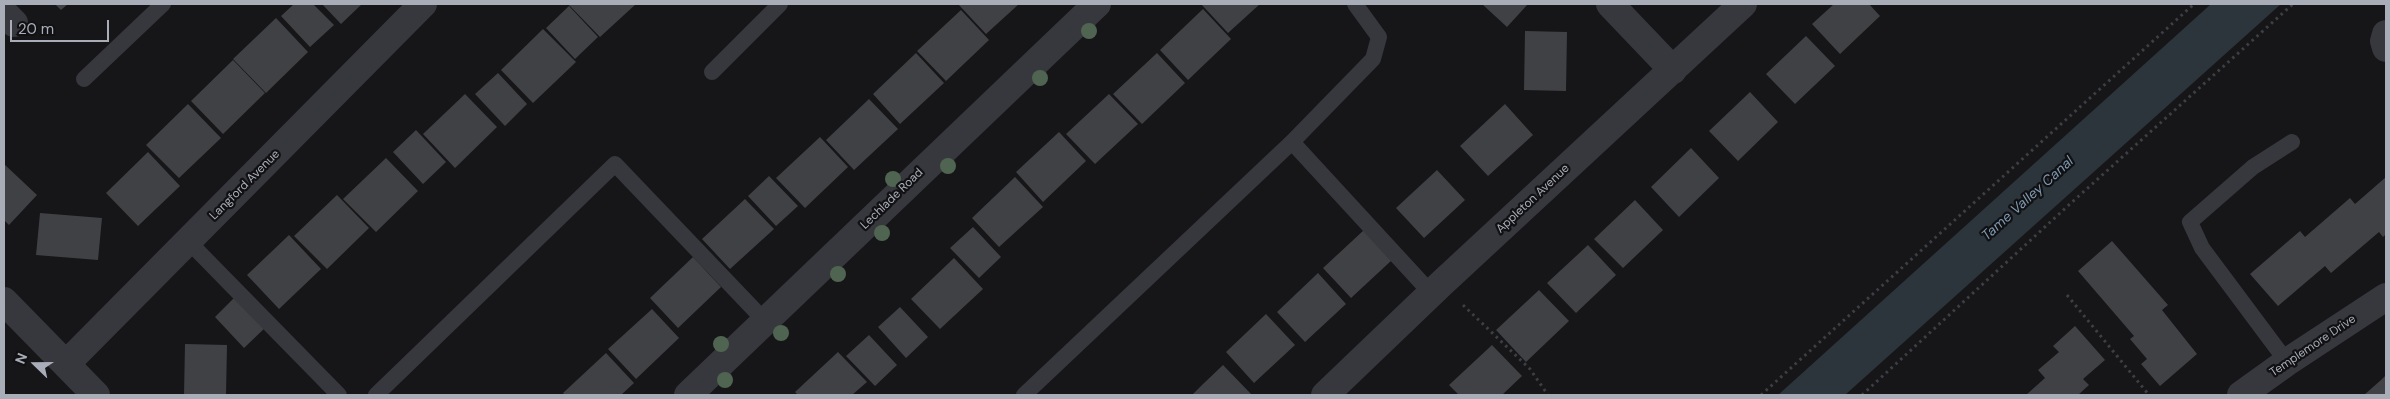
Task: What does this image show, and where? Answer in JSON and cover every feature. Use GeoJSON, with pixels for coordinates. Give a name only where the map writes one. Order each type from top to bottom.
{"type":"FeatureCollection","features":[{"type":"Feature","properties":{"kind":"street","name":"Langford Avenue"},"geometry":{"type":"LineString","coordinates":[[66,364],[423,4]]}},
{"type":"Feature","properties":{"kind":"street","name":"Lechlade Road"},"geometry":{"type":"LineString","coordinates":[[688,395],[1097,4]]}},
{"type":"Feature","properties":{"kind":"street"},"geometry":{"type":"LineString","coordinates":[[1610,4],[1673,70]]}},
{"type":"Feature","properties":{"kind":"street","name":"Appleton Avenue"},"geometry":{"type":"LineString","coordinates":[[1325,395],[1436,289],[1743,4]]}},
{"type":"Feature","properties":{"kind":"street"},"geometry":{"type":"LineString","coordinates":[[2386,34],[2384,41],[2386,48]]}},
{"type":"Feature","properties":{"kind":"street","name":"Templemore Drive"},"geometry":{"type":"LineString","coordinates":[[2241,395],[2287,362],[2386,297]]}},
{"type":"Feature","properties":{"kind":"street"},"geometry":{"type":"LineString","coordinates":[[4,301],[96,395]]}},
{"type":"Feature","properties":{"kind":"lane"},"geometry":{"type":"LineString","coordinates":[[84,79],[163,4]]}},
{"type":"Feature","properties":{"kind":"lane"},"geometry":{"type":"LineString","coordinates":[[712,72],[780,4]]}},
{"type":"Feature","properties":{"kind":"lane"},"geometry":{"type":"LineString","coordinates":[[1024,395],[1292,142],[1373,59],[1379,37],[1355,4]]}},
{"type":"Feature","properties":{"kind":"lane"},"geometry":{"type":"LineString","coordinates":[[1292,142],[1436,289]]}},
{"type":"Feature","properties":{"kind":"lane"},"geometry":{"type":"LineString","coordinates":[[2287,362],[2202,248],[2190,222],[2253,167],[2292,142]]}},
{"type":"Feature","properties":{"kind":"lane"},"geometry":{"type":"LineString","coordinates":[[376,395],[615,164],[765,321]]}},
{"type":"Feature","properties":{"kind":"lane"},"geometry":{"type":"LineString","coordinates":[[189,242],[339,395]]}},
{"type":"Feature","properties":{"kind":"path"},"geometry":{"type":"LineString","coordinates":[[1761,395],[2194,4]]}},
{"type":"Feature","properties":{"kind":"path"},"geometry":{"type":"LineString","coordinates":[[1862,395],[2071,203],[2293,4]]}},
{"type":"Feature","properties":{"kind":"path"},"geometry":{"type":"LineString","coordinates":[[1436,289],[1530,369],[1548,395]]}},
{"type":"Feature","properties":{"kind":"path"},"geometry":{"type":"LineString","coordinates":[[2067,295],[2149,395]]}},
{"type":"Feature","properties":{"kind":"water","name":"Tame Valley Canal"},"geometry":{"type":"Polygon","coordinates":[[[2211,4],[2281,4],[1845,395],[1778,395],[2211,4]]]}},
{"type":"Feature","properties":{"kind":"building"},"geometry":{"type":"Polygon","coordinates":[[[55,4],[68,4],[61,10],[55,4]]]}},
{"type":"Feature","properties":{"kind":"building"},"geometry":{"type":"Polygon","coordinates":[[[294,4],[313,4],[334,25],[310,47],[281,16],[294,4]]]}},
{"type":"Feature","properties":{"kind":"building"},"geometry":{"type":"Polygon","coordinates":[[[322,4],[362,4],[341,24],[322,4]]]}},
{"type":"Feature","properties":{"kind":"building"},"geometry":{"type":"Polygon","coordinates":[[[568,4],[636,4],[600,37],[568,4]]]}},
{"type":"Feature","properties":{"kind":"building"},"geometry":{"type":"Polygon","coordinates":[[[958,4],[1019,4],[986,34],[958,4]]]}},
{"type":"Feature","properties":{"kind":"building"},"geometry":{"type":"Polygon","coordinates":[[[1201,4],[1260,4],[1228,33],[1201,4]]]}},
{"type":"Feature","properties":{"kind":"building"},"geometry":{"type":"Polygon","coordinates":[[[1482,4],[1528,4],[1507,27],[1482,4]]]}},
{"type":"Feature","properties":{"kind":"building"},"geometry":{"type":"Polygon","coordinates":[[[1834,4],[1869,4],[1880,16],[1840,54],[1812,24],[1834,4]]]}},
{"type":"Feature","properties":{"kind":"building"},"geometry":{"type":"Polygon","coordinates":[[[569,6],[598,37],[575,59],[546,28],[569,6]]]}},
{"type":"Feature","properties":{"kind":"building"},"geometry":{"type":"Polygon","coordinates":[[[1203,9],[1231,39],[1188,80],[1160,50],[1203,9]]]}},
{"type":"Feature","properties":{"kind":"building"},"geometry":{"type":"Polygon","coordinates":[[[961,10],[989,40],[946,81],[917,51],[961,10]]]}},
{"type":"Feature","properties":{"kind":"building"},"geometry":{"type":"Polygon","coordinates":[[[276,18],[308,52],[266,93],[233,59],[276,18]]]}},
{"type":"Feature","properties":{"kind":"building"},"geometry":{"type":"Polygon","coordinates":[[[543,29],[576,62],[533,103],[501,70],[543,29]]]}},
{"type":"Feature","properties":{"kind":"building"},"geometry":{"type":"Polygon","coordinates":[[[1525,31],[1567,32],[1566,91],[1524,90],[1525,31]]]}},
{"type":"Feature","properties":{"kind":"building"},"geometry":{"type":"Polygon","coordinates":[[[1806,36],[1835,66],[1795,104],[1766,74],[1806,36]]]}},
{"type":"Feature","properties":{"kind":"building"},"geometry":{"type":"Polygon","coordinates":[[[916,53],[944,83],[900,124],[873,94],[916,53]]]}},
{"type":"Feature","properties":{"kind":"building"},"geometry":{"type":"Polygon","coordinates":[[[1157,53],[1185,83],[1142,124],[1113,94],[1157,53]]]}},
{"type":"Feature","properties":{"kind":"building"},"geometry":{"type":"Polygon","coordinates":[[[233,60],[265,93],[223,134],[191,101],[233,60]]]}},
{"type":"Feature","properties":{"kind":"building"},"geometry":{"type":"Polygon","coordinates":[[[498,73],[527,104],[505,126],[475,94],[498,73]]]}},
{"type":"Feature","properties":{"kind":"building"},"geometry":{"type":"Polygon","coordinates":[[[1750,92],[1778,122],[1738,161],[1709,131],[1750,92]]]}},
{"type":"Feature","properties":{"kind":"building"},"geometry":{"type":"Polygon","coordinates":[[[465,94],[497,127],[455,168],[423,134],[465,94]]]}},
{"type":"Feature","properties":{"kind":"building"},"geometry":{"type":"Polygon","coordinates":[[[1109,94],[1138,124],[1095,164],[1066,134],[1109,94]]]}},
{"type":"Feature","properties":{"kind":"building"},"geometry":{"type":"Polygon","coordinates":[[[869,99],[898,129],[854,170],[826,140],[869,99]]]}},
{"type":"Feature","properties":{"kind":"building"},"geometry":{"type":"Polygon","coordinates":[[[188,104],[221,138],[179,178],[146,145],[188,104]]]}},
{"type":"Feature","properties":{"kind":"building"},"geometry":{"type":"Polygon","coordinates":[[[1505,104],[1533,135],[1488,176],[1460,146],[1505,104]]]}},
{"type":"Feature","properties":{"kind":"building"},"geometry":{"type":"Polygon","coordinates":[[[416,130],[446,162],[423,184],[393,152],[416,130]]]}},
{"type":"Feature","properties":{"kind":"building"},"geometry":{"type":"Polygon","coordinates":[[[1059,132],[1086,161],[1043,202],[1016,172],[1059,132]]]}},
{"type":"Feature","properties":{"kind":"building"},"geometry":{"type":"Polygon","coordinates":[[[820,137],[848,167],[805,208],[776,178],[820,137]]]}},
{"type":"Feature","properties":{"kind":"building"},"geometry":{"type":"Polygon","coordinates":[[[1691,148],[1719,178],[1679,217],[1651,187],[1691,148]]]}},
{"type":"Feature","properties":{"kind":"building"},"geometry":{"type":"Polygon","coordinates":[[[148,152],[180,186],[138,226],[106,193],[148,152]]]}},
{"type":"Feature","properties":{"kind":"building"},"geometry":{"type":"Polygon","coordinates":[[[386,158],[418,191],[376,232],[343,199],[386,158]]]}},
{"type":"Feature","properties":{"kind":"building"},"geometry":{"type":"Polygon","coordinates":[[[4,164],[37,195],[9,225],[4,220],[4,164]]]}},
{"type":"Feature","properties":{"kind":"building"},"geometry":{"type":"Polygon","coordinates":[[[1437,170],[1465,200],[1424,238],[1396,208],[1437,170]]]}},
{"type":"Feature","properties":{"kind":"building"},"geometry":{"type":"Polygon","coordinates":[[[769,176],[798,206],[776,226],[748,196],[769,176]]]}},
{"type":"Feature","properties":{"kind":"building"},"geometry":{"type":"Polygon","coordinates":[[[1015,177],[1043,207],[999,247],[972,218],[1015,177]]]}},
{"type":"Feature","properties":{"kind":"building"},"geometry":{"type":"Polygon","coordinates":[[[2386,177],[2386,234],[2383,237],[2379,232],[2331,273],[2325,266],[2278,306],[2250,274],[2300,231],[2305,237],[2350,198],[2355,204],[2386,177]]]}},
{"type":"Feature","properties":{"kind":"building"},"geometry":{"type":"Polygon","coordinates":[[[337,195],[369,228],[327,269],[294,236],[337,195]]]}},
{"type":"Feature","properties":{"kind":"building"},"geometry":{"type":"Polygon","coordinates":[[[745,199],[774,229],[730,269],[702,239],[745,199]]]}},
{"type":"Feature","properties":{"kind":"building"},"geometry":{"type":"Polygon","coordinates":[[[1635,200],[1663,230],[1623,268],[1594,239],[1635,200]]]}},
{"type":"Feature","properties":{"kind":"building"},"geometry":{"type":"Polygon","coordinates":[[[40,213],[102,218],[98,260],[36,255],[40,213]]]}},
{"type":"Feature","properties":{"kind":"building"},"geometry":{"type":"Polygon","coordinates":[[[973,227],[1001,257],[979,278],[950,248],[973,227]]]}},
{"type":"Feature","properties":{"kind":"building"},"geometry":{"type":"Polygon","coordinates":[[[1364,230],[1392,260],[1351,298],[1323,268],[1364,230]]]}},
{"type":"Feature","properties":{"kind":"building"},"geometry":{"type":"Polygon","coordinates":[[[289,235],[321,269],[279,309],[247,275],[289,235]]]}},
{"type":"Feature","properties":{"kind":"building"},"geometry":{"type":"Polygon","coordinates":[[[2112,241],[2168,305],[2162,310],[2197,354],[2160,386],[2141,364],[2147,359],[2130,339],[2134,336],[2078,271],[2112,241]]]}},
{"type":"Feature","properties":{"kind":"building"},"geometry":{"type":"Polygon","coordinates":[[[1588,245],[1616,275],[1576,313],[1547,283],[1588,245]]]}},
{"type":"Feature","properties":{"kind":"building"},"geometry":{"type":"Polygon","coordinates":[[[693,257],[721,287],[678,328],[650,298],[693,257]]]}},
{"type":"Feature","properties":{"kind":"building"},"geometry":{"type":"Polygon","coordinates":[[[954,258],[983,289],[940,329],[911,299],[954,258]]]}},
{"type":"Feature","properties":{"kind":"building"},"geometry":{"type":"Polygon","coordinates":[[[1318,273],[1346,304],[1305,342],[1277,312],[1318,273]]]}},
{"type":"Feature","properties":{"kind":"building"},"geometry":{"type":"Polygon","coordinates":[[[1539,290],[1569,321],[1526,362],[1496,330],[1539,290]]]}},
{"type":"Feature","properties":{"kind":"building"},"geometry":{"type":"Polygon","coordinates":[[[237,295],[267,326],[244,348],[215,317],[237,295]]]}},
{"type":"Feature","properties":{"kind":"building"},"geometry":{"type":"Polygon","coordinates":[[[900,307],[928,337],[906,358],[878,327],[900,307]]]}},
{"type":"Feature","properties":{"kind":"building"},"geometry":{"type":"Polygon","coordinates":[[[652,309],[679,338],[636,379],[608,349],[652,309]]]}},
{"type":"Feature","properties":{"kind":"building"},"geometry":{"type":"Polygon","coordinates":[[[1266,314],[1295,345],[1254,383],[1226,352],[1266,314]]]}},
{"type":"Feature","properties":{"kind":"building"},"geometry":{"type":"Polygon","coordinates":[[[2075,326],[2105,360],[2083,379],[2089,385],[2078,395],[2026,395],[2045,378],[2038,370],[2059,352],[2053,346],[2075,326]]]}},
{"type":"Feature","properties":{"kind":"building"},"geometry":{"type":"Polygon","coordinates":[[[869,335],[897,365],[875,386],[846,356],[869,335]]]}},
{"type":"Feature","properties":{"kind":"building"},"geometry":{"type":"Polygon","coordinates":[[[185,344],[227,345],[226,395],[184,395],[185,344]]]}},
{"type":"Feature","properties":{"kind":"building"},"geometry":{"type":"Polygon","coordinates":[[[1492,345],[1522,376],[1502,395],[1459,395],[1449,385],[1492,345]]]}},
{"type":"Feature","properties":{"kind":"building"},"geometry":{"type":"Polygon","coordinates":[[[838,352],[867,382],[852,395],[798,395],[795,392],[838,352]]]}},
{"type":"Feature","properties":{"kind":"building"},"geometry":{"type":"Polygon","coordinates":[[[606,353],[634,383],[621,395],[565,395],[563,393],[606,353]]]}},
{"type":"Feature","properties":{"kind":"building"},"geometry":{"type":"Polygon","coordinates":[[[1223,365],[1252,395],[1192,395],[1202,385],[1223,365]]]}},
{"type":"Feature","properties":{"kind":"building"},"geometry":{"type":"Polygon","coordinates":[[[2386,375],[2386,395],[2364,395],[2381,380],[2386,375]]]}}]}
